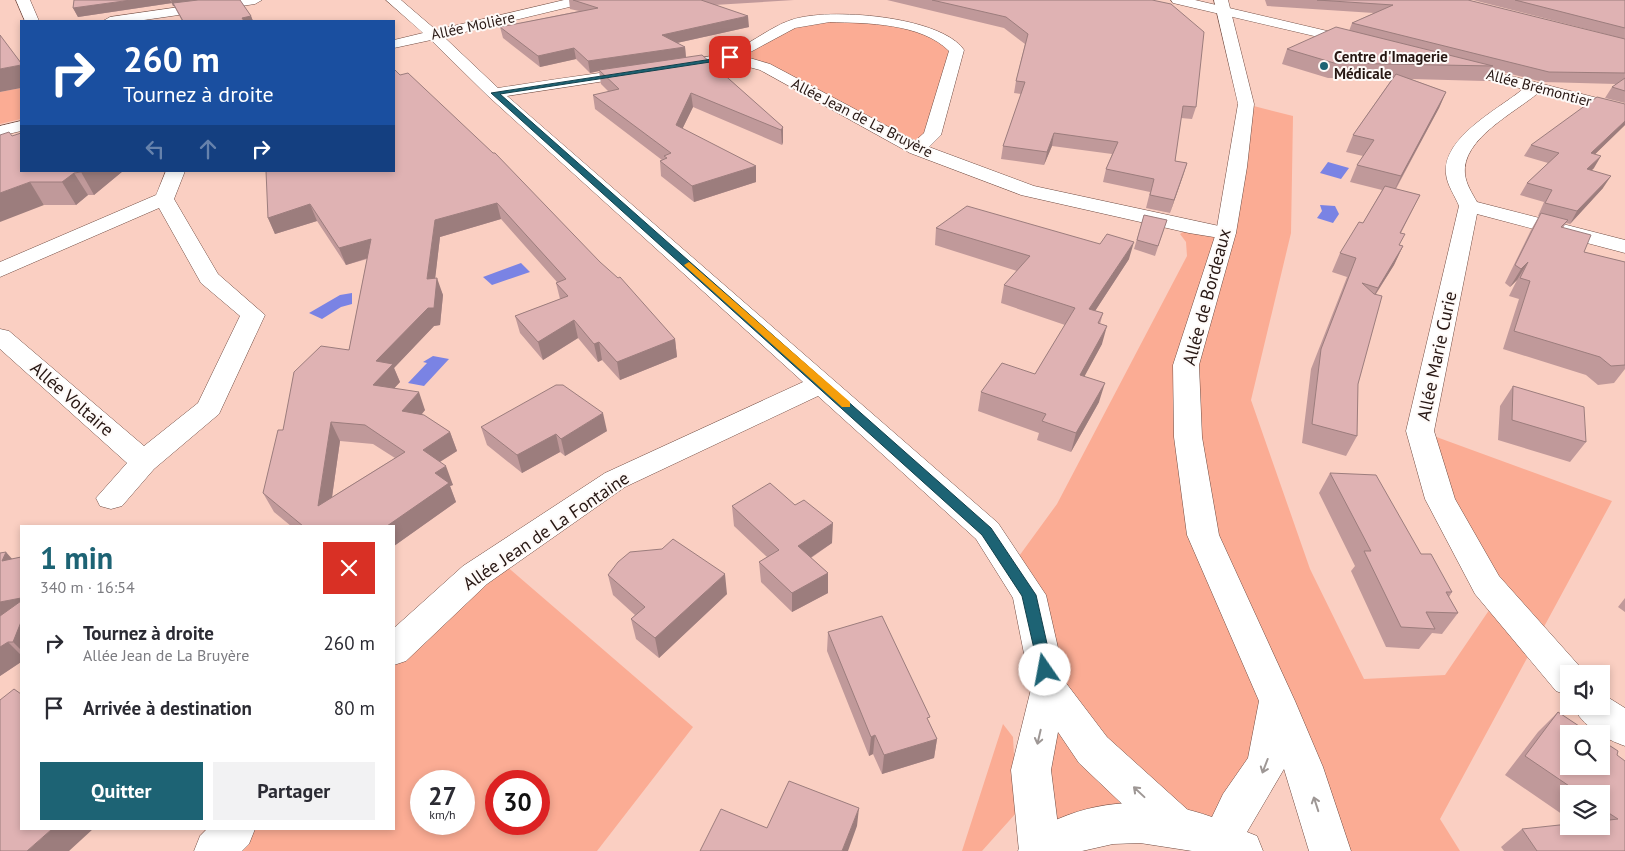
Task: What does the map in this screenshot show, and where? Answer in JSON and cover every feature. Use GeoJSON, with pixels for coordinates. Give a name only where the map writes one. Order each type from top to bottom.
{"type":"FeatureCollection","features":[{"type":"Feature","properties":{"kind":"street"},"geometry":{"type":"LineString","coordinates":[[23,0],[32,20]]}},
{"type":"Feature","properties":{"kind":"street"},"geometry":{"type":"LineString","coordinates":[[117,20],[255,0]]}},
{"type":"Feature","properties":{"kind":"street"},"geometry":{"type":"LineString","coordinates":[[393,0],[434,34],[494,93],[987,531],[1029,595],[1049,690],[1093,750],[1174,825]]}},
{"type":"Feature","properties":{"kind":"street","name":"Allée Molière"},"geometry":{"type":"LineString","coordinates":[[395,44],[581,0]]}},
{"type":"Feature","properties":{"kind":"street"},"geometry":{"type":"LineString","coordinates":[[1178,0],[1222,5],[1248,17],[1372,45]]}},
{"type":"Feature","properties":{"kind":"street","name":"Allée de Bordeaux"},"geometry":{"type":"LineString","coordinates":[[1222,5],[1228,22],[1246,104],[1238,167],[1226,232],[1186,365],[1188,437],[1204,535],[1304,767],[1330,851]]}},
{"type":"Feature","properties":{"kind":"street"},"geometry":{"type":"LineString","coordinates":[[730,57],[798,22],[831,17],[871,20],[926,31],[941,37],[957,50],[956,55],[932,135],[916,149]]}},
{"type":"Feature","properties":{"kind":"street","name":"Allée Jean de La Bruyère"},"geometry":{"type":"LineString","coordinates":[[494,93],[730,57],[765,67],[916,149],[1028,191],[1189,227],[1226,232]]}},
{"type":"Feature","properties":{"kind":"street","name":"Allée Brémontier"},"geometry":{"type":"LineString","coordinates":[[1439,62],[1625,110]]}},
{"type":"Feature","properties":{"kind":"street"},"geometry":{"type":"LineString","coordinates":[[1535,87],[1468,140],[1458,153],[1454,172],[1469,206],[1625,247]]}},
{"type":"Feature","properties":{"kind":"street"},"geometry":{"type":"LineString","coordinates":[[0,131],[20,126]]}},
{"type":"Feature","properties":{"kind":"street"},"geometry":{"type":"LineString","coordinates":[[0,270],[164,199],[176,172]]}},
{"type":"Feature","properties":{"kind":"street"},"geometry":{"type":"LineString","coordinates":[[111,498],[144,462],[209,408],[252,315],[209,278],[164,199]]}},
{"type":"Feature","properties":{"kind":"street","name":"Allée Marie Curie"},"geometry":{"type":"LineString","coordinates":[[1469,206],[1420,431],[1440,499],[1487,585],[1560,670]]}},
{"type":"Feature","properties":{"kind":"street","name":"Allée Voltaire"},"geometry":{"type":"LineString","coordinates":[[0,336],[144,462]]}},
{"type":"Feature","properties":{"kind":"street","name":"Allée Jean de La Fontaine"},"geometry":{"type":"LineString","coordinates":[[395,649],[475,575],[614,480],[823,384]]}},
{"type":"Feature","properties":{"kind":"street"},"geometry":{"type":"LineString","coordinates":[[1049,690],[1031,770],[1039,850],[1075,832],[1114,822],[1174,825],[1233,846],[1237,808],[1266,765],[1277,701]]}},
{"type":"Feature","properties":{"kind":"street"},"geometry":{"type":"LineString","coordinates":[[1604,715],[1625,729]]}},
{"type":"Feature","properties":{"kind":"street"},"geometry":{"type":"LineString","coordinates":[[216,851],[233,830]]}},
{"type":"Feature","properties":{"kind":"shaded area"},"geometry":{"type":"Polygon","coordinates":[[[831,17],[926,31],[957,50],[932,135],[916,149],[765,67],[730,57],[798,22],[831,17]]]}},
{"type":"Feature","properties":{"kind":"shaded area"},"geometry":{"type":"Polygon","coordinates":[[[20,88],[20,119],[0,124],[0,92],[20,88]]]}},
{"type":"Feature","properties":{"kind":"shaded area"},"geometry":{"type":"Polygon","coordinates":[[[1246,104],[1293,116],[1291,233],[1251,400],[1310,569],[1364,679],[1445,675],[1498,597],[1420,431],[1612,501],[1440,819],[1460,851],[1330,851],[1277,702],[1223,840],[1174,825],[1040,850],[1049,689],[1011,567],[1057,504],[1187,256],[1186,242],[1180,234],[1189,227],[1225,232],[1246,104]]]}},
{"type":"Feature","properties":{"kind":"shaded area"},"geometry":{"type":"Polygon","coordinates":[[[498,559],[693,727],[597,851],[216,851],[233,830],[395,830],[395,649],[475,575],[498,559]]]}},
{"type":"Feature","properties":{"kind":"shaded area"},"geometry":{"type":"Polygon","coordinates":[[[1003,724],[1013,737],[1017,812],[982,851],[962,851],[1003,724]]]}},
{"type":"Feature","properties":{"kind":"water"},"geometry":{"type":"Polygon","coordinates":[[[1328,162],[1349,168],[1341,179],[1320,173],[1328,162]]]}},
{"type":"Feature","properties":{"kind":"water"},"geometry":{"type":"Polygon","coordinates":[[[1320,205],[1335,206],[1339,214],[1333,223],[1317,218],[1322,211],[1320,205]]]}},
{"type":"Feature","properties":{"kind":"water"},"geometry":{"type":"Polygon","coordinates":[[[521,263],[530,272],[492,285],[483,277],[521,263]]]}},
{"type":"Feature","properties":{"kind":"water"},"geometry":{"type":"Polygon","coordinates":[[[352,293],[352,304],[341,307],[322,319],[309,313],[340,295],[352,293]]]}},
{"type":"Feature","properties":{"kind":"water"},"geometry":{"type":"Polygon","coordinates":[[[433,356],[449,359],[424,386],[408,383],[427,363],[423,362],[433,356]]]}},
{"type":"Feature","properties":{"kind":"building"},"geometry":{"type":"Polygon","coordinates":[[[74,0],[131,0],[73,8],[74,0]]]}},
{"type":"Feature","properties":{"kind":"building"},"geometry":{"type":"Polygon","coordinates":[[[198,0],[240,0],[251,16],[242,18],[243,20],[182,20],[173,3],[198,0]]]}},
{"type":"Feature","properties":{"kind":"building"},"geometry":{"type":"Polygon","coordinates":[[[573,0],[701,0],[748,16],[662,35],[685,47],[588,61],[574,48],[538,56],[500,27],[598,8],[573,0]]]}},
{"type":"Feature","properties":{"kind":"building"},"geometry":{"type":"Polygon","coordinates":[[[932,0],[1152,0],[1171,4],[1204,32],[1196,107],[1183,106],[1175,161],[1187,163],[1174,200],[1150,195],[1154,179],[1106,169],[1118,142],[1054,133],[1047,152],[1003,146],[1025,82],[1016,81],[1028,34],[1006,17],[932,0]]]}},
{"type":"Feature","properties":{"kind":"building"},"geometry":{"type":"Polygon","coordinates":[[[1317,0],[1468,0],[1625,39],[1625,73],[1549,72],[1352,23],[1393,5],[1317,0]]]}},
{"type":"Feature","properties":{"kind":"building"},"geometry":{"type":"Polygon","coordinates":[[[1515,0],[1625,0],[1625,28],[1515,0]]]}},
{"type":"Feature","properties":{"kind":"building"},"geometry":{"type":"Polygon","coordinates":[[[1336,27],[1493,66],[1334,63],[1287,49],[1336,27]]]}},
{"type":"Feature","properties":{"kind":"building"},"geometry":{"type":"Polygon","coordinates":[[[0,35],[20,62],[20,65],[0,69],[0,35]]]}},
{"type":"Feature","properties":{"kind":"building"},"geometry":{"type":"Polygon","coordinates":[[[702,55],[783,127],[781,130],[691,93],[676,125],[756,166],[692,186],[660,161],[667,158],[664,156],[671,153],[593,95],[619,89],[599,70],[702,55]]]}},
{"type":"Feature","properties":{"kind":"building"},"geometry":{"type":"Polygon","coordinates":[[[395,70],[400,75],[408,73],[495,153],[600,262],[618,278],[620,277],[675,339],[617,362],[599,342],[594,344],[574,320],[538,342],[515,316],[568,296],[556,283],[566,279],[497,203],[435,220],[427,279],[437,278],[434,308],[428,308],[376,361],[393,364],[373,385],[419,392],[402,411],[424,415],[450,432],[423,450],[446,466],[435,473],[449,483],[388,525],[302,525],[263,493],[278,430],[283,430],[294,372],[321,346],[349,350],[371,239],[339,248],[310,204],[268,218],[266,172],[395,172],[395,70]],[[331,422],[318,506],[405,452],[365,425],[331,422]]]}},
{"type":"Feature","properties":{"kind":"building"},"geometry":{"type":"Polygon","coordinates":[[[1396,74],[1446,92],[1401,176],[1357,165],[1374,140],[1353,135],[1396,74]]]}},
{"type":"Feature","properties":{"kind":"building"},"geometry":{"type":"Polygon","coordinates":[[[1625,78],[1625,91],[1612,87],[1625,78]]]}},
{"type":"Feature","properties":{"kind":"building"},"geometry":{"type":"Polygon","coordinates":[[[1597,97],[1625,104],[1625,121],[1591,153],[1601,156],[1587,169],[1611,176],[1577,211],[1545,203],[1552,190],[1527,183],[1559,153],[1531,145],[1597,97]]]}},
{"type":"Feature","properties":{"kind":"building"},"geometry":{"type":"Polygon","coordinates":[[[9,132],[12,136],[20,133],[20,172],[81,172],[74,173],[62,182],[30,182],[0,193],[0,135],[9,132]]]}},
{"type":"Feature","properties":{"kind":"building"},"geometry":{"type":"Polygon","coordinates":[[[1385,186],[1420,195],[1400,233],[1405,234],[1399,245],[1403,246],[1378,288],[1362,283],[1374,294],[1382,296],[1358,384],[1357,436],[1312,424],[1321,349],[1356,258],[1340,253],[1359,222],[1363,223],[1385,186]]]}},
{"type":"Feature","properties":{"kind":"building"},"geometry":{"type":"Polygon","coordinates":[[[967,206],[1100,244],[1107,234],[1134,242],[1089,309],[1103,313],[1098,323],[1107,326],[1080,375],[1105,383],[1076,433],[1042,421],[1046,414],[981,392],[1002,363],[1035,374],[1075,308],[1004,285],[1030,256],[936,228],[967,206]]]}},
{"type":"Feature","properties":{"kind":"building"},"geometry":{"type":"Polygon","coordinates":[[[1541,213],[1568,220],[1561,227],[1591,235],[1584,252],[1625,262],[1625,365],[1611,366],[1600,357],[1514,331],[1530,281],[1520,278],[1528,262],[1521,269],[1515,265],[1541,213]]]}},
{"type":"Feature","properties":{"kind":"building"},"geometry":{"type":"Polygon","coordinates":[[[1144,215],[1167,220],[1158,246],[1137,240],[1144,215]]]}},
{"type":"Feature","properties":{"kind":"building"},"geometry":{"type":"Polygon","coordinates":[[[556,385],[563,385],[603,413],[561,439],[556,434],[517,455],[481,427],[556,385]]]}},
{"type":"Feature","properties":{"kind":"building"},"geometry":{"type":"Polygon","coordinates":[[[1513,386],[1584,407],[1586,442],[1512,420],[1513,386]]]}},
{"type":"Feature","properties":{"kind":"building"},"geometry":{"type":"Polygon","coordinates":[[[1330,473],[1376,475],[1421,554],[1431,554],[1452,592],[1446,592],[1458,613],[1426,612],[1435,629],[1401,627],[1364,551],[1371,551],[1330,473]]]}},
{"type":"Feature","properties":{"kind":"building"},"geometry":{"type":"Polygon","coordinates":[[[770,483],[795,505],[804,500],[833,523],[798,546],[828,573],[792,593],[759,562],[779,550],[732,506],[770,483]]]}},
{"type":"Feature","properties":{"kind":"building"},"geometry":{"type":"Polygon","coordinates":[[[673,539],[725,574],[655,638],[631,619],[645,607],[608,575],[618,562],[630,552],[662,549],[673,539]]]}},
{"type":"Feature","properties":{"kind":"building"},"geometry":{"type":"Polygon","coordinates":[[[6,552],[2,561],[20,557],[20,598],[0,602],[0,553],[6,552]]]}},
{"type":"Feature","properties":{"kind":"building"},"geometry":{"type":"Polygon","coordinates":[[[20,602],[20,624],[13,642],[8,642],[0,647],[0,616],[20,602]]]}},
{"type":"Feature","properties":{"kind":"building"},"geometry":{"type":"Polygon","coordinates":[[[882,616],[930,717],[927,718],[937,739],[884,755],[875,735],[871,737],[828,632],[882,616]]]}},
{"type":"Feature","properties":{"kind":"building"},"geometry":{"type":"Polygon","coordinates":[[[14,689],[20,693],[20,830],[51,830],[27,851],[0,851],[0,700],[14,689]]]}},
{"type":"Feature","properties":{"kind":"building"},"geometry":{"type":"Polygon","coordinates":[[[1558,712],[1578,725],[1560,725],[1560,775],[1610,775],[1610,746],[1618,751],[1617,755],[1625,761],[1625,851],[1537,851],[1522,829],[1560,825],[1560,835],[1610,835],[1610,820],[1618,819],[1610,814],[1610,785],[1568,785],[1525,756],[1558,712]]]}},
{"type":"Feature","properties":{"kind":"building"},"geometry":{"type":"Polygon","coordinates":[[[789,781],[859,808],[842,851],[700,851],[721,809],[767,828],[789,781]]]}},
{"type":"Feature","properties":{"kind":"slow traffic"},"geometry":{"type":"LineString","coordinates":[[689,265],[846,404]]}},
{"type":"Feature","properties":{"kind":"place","name":"Centre d'Imagerie Médicale"},"geometry":{"type":"Point","coordinates":[1324,66]}},
{"type":"Feature","properties":{"kind":"route"},"geometry":{"type":"LineString","coordinates":[[730,57],[494,93],[987,531],[1029,595],[1045,670]]}}]}
